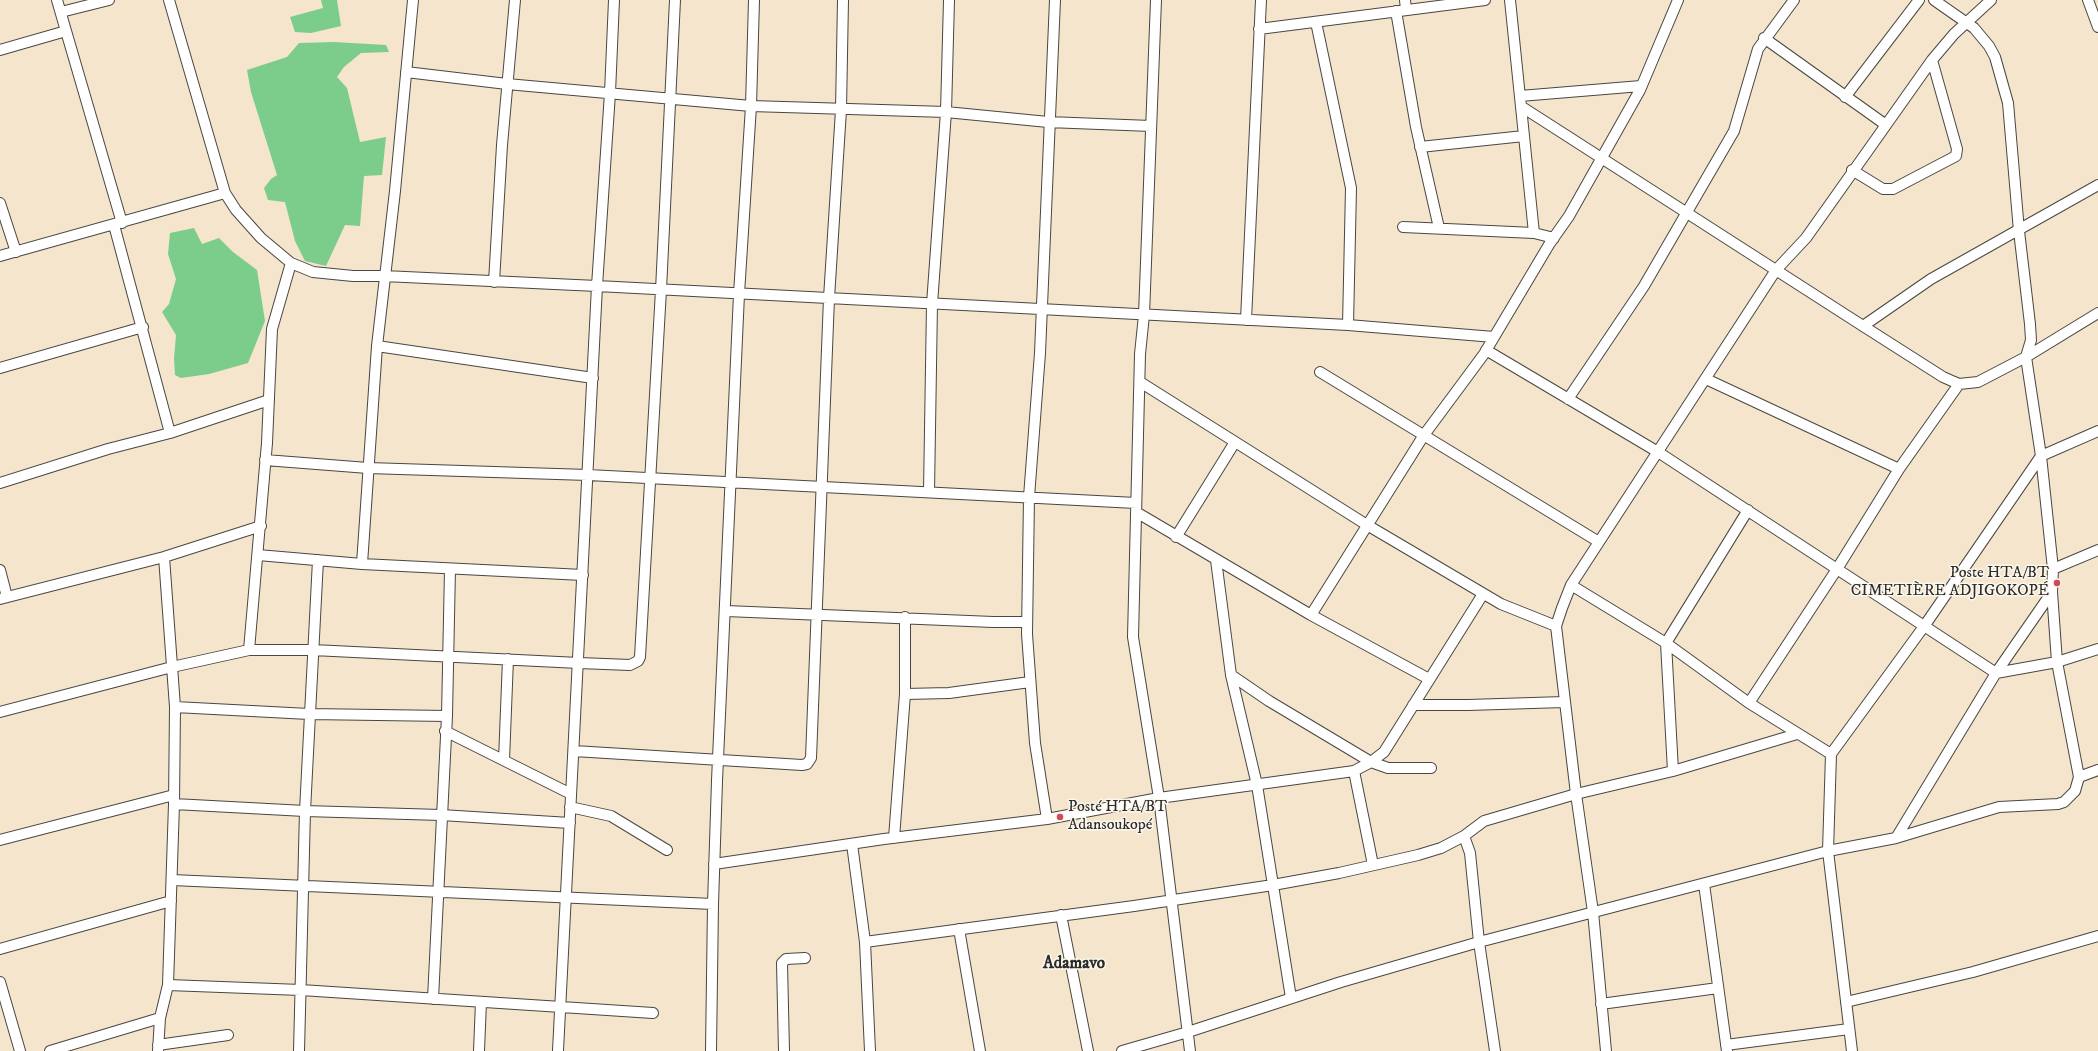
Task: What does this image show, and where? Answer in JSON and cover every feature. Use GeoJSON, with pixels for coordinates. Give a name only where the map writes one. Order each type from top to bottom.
{"type":"FeatureCollection","features":[{"type":"Feature","properties":{"kind":"street"},"geometry":{"type":"LineString","coordinates":[[57,0],[118,224],[170,433]]}},
{"type":"Feature","properties":{"kind":"street"},"geometry":{"type":"LineString","coordinates":[[61,12],[109,0]]}},
{"type":"Feature","properties":{"kind":"street"},"geometry":{"type":"LineString","coordinates":[[169,0],[225,193],[247,224],[291,263],[313,272],[326,274],[597,286],[1348,325],[1494,336]]}},
{"type":"Feature","properties":{"kind":"street"},"geometry":{"type":"LineString","coordinates":[[362,564],[377,346],[395,191],[413,0]]}},
{"type":"Feature","properties":{"kind":"street"},"geometry":{"type":"LineString","coordinates":[[494,282],[507,84],[515,0]]}},
{"type":"Feature","properties":{"kind":"street"},"geometry":{"type":"LineString","coordinates":[[558,1051],[570,807],[579,663],[597,286],[610,93],[614,0]]}},
{"type":"Feature","properties":{"kind":"street"},"geometry":{"type":"LineString","coordinates":[[0,712],[172,667],[249,650],[313,650],[630,665],[638,661],[640,657],[649,478],[661,290],[675,0]]}},
{"type":"Feature","properties":{"kind":"street"},"geometry":{"type":"LineString","coordinates":[[712,1051],[713,904],[718,761],[732,482],[739,294],[751,106],[754,0]]}},
{"type":"Feature","properties":{"kind":"street"},"geometry":{"type":"LineString","coordinates":[[574,751],[802,765],[809,761],[829,298],[841,110],[843,0]]}},
{"type":"Feature","properties":{"kind":"street"},"geometry":{"type":"LineString","coordinates":[[930,492],[932,304],[946,112],[950,0]]}},
{"type":"Feature","properties":{"kind":"street"},"geometry":{"type":"LineString","coordinates":[[1047,818],[1034,743],[1027,622],[1029,497],[1040,354],[1048,122],[1055,0]]}},
{"type":"Feature","properties":{"kind":"street"},"geometry":{"type":"LineString","coordinates":[[1156,0],[1140,382],[1133,637],[1159,798],[1173,900],[1190,1051]]}},
{"type":"Feature","properties":{"kind":"street"},"geometry":{"type":"LineString","coordinates":[[1246,320],[1261,0]]}},
{"type":"Feature","properties":{"kind":"street"},"geometry":{"type":"LineString","coordinates":[[1259,29],[1396,11],[1406,5],[1485,0]]}},
{"type":"Feature","properties":{"kind":"street"},"geometry":{"type":"LineString","coordinates":[[1510,0],[1534,234]]}},
{"type":"Feature","properties":{"kind":"street"},"geometry":{"type":"LineString","coordinates":[[1311,615],[1424,434],[1486,350],[1569,216],[1642,86],[1678,0]]}},
{"type":"Feature","properties":{"kind":"street"},"geometry":{"type":"LineString","coordinates":[[1568,399],[1644,286],[1734,131],[1758,48],[1794,0]]}},
{"type":"Feature","properties":{"kind":"street"},"geometry":{"type":"LineString","coordinates":[[1845,97],[1919,0]]}},
{"type":"Feature","properties":{"kind":"street"},"geometry":{"type":"LineString","coordinates":[[1122,1051],[1479,942],[1828,851],[1896,838],[1999,807],[2058,804],[2064,802],[2075,791],[2079,777],[2057,662],[2052,592],[2053,569],[2041,456],[2026,357],[2031,340],[2030,324],[2019,231],[2010,120],[2004,85],[1995,57],[1989,46],[1974,28],[1966,24],[1934,0]]}},
{"type":"Feature","properties":{"kind":"street"},"geometry":{"type":"LineString","coordinates":[[1606,1051],[1593,912],[1564,702],[1556,626],[1571,585],[1776,270],[1806,238],[1852,170],[1932,60],[1991,0]]}},
{"type":"Feature","properties":{"kind":"street"},"geometry":{"type":"LineString","coordinates":[[2088,0],[2098,27]]}},
{"type":"Feature","properties":{"kind":"street"},"geometry":{"type":"LineString","coordinates":[[1396,11],[1420,146],[1439,228]]}},
{"type":"Feature","properties":{"kind":"street"},"geometry":{"type":"LineString","coordinates":[[1316,22],[1351,188],[1348,325]]}},
{"type":"Feature","properties":{"kind":"street"},"geometry":{"type":"LineString","coordinates":[[0,50],[66,32]]}},
{"type":"Feature","properties":{"kind":"street"},"geometry":{"type":"LineString","coordinates":[[1764,38],[1886,125]]}},
{"type":"Feature","properties":{"kind":"street"},"geometry":{"type":"LineString","coordinates":[[1852,170],[1883,189],[1893,189],[1956,156],[1958,149],[1932,60]]}},
{"type":"Feature","properties":{"kind":"street"},"geometry":{"type":"LineString","coordinates":[[406,72],[507,84],[751,106],[841,110],[946,112],[1048,122],[1151,126]]}},
{"type":"Feature","properties":{"kind":"street"},"geometry":{"type":"LineString","coordinates":[[1520,96],[1642,86]]}},
{"type":"Feature","properties":{"kind":"street"},"geometry":{"type":"LineString","coordinates":[[1522,107],[1943,377],[1959,384],[1978,382],[2026,357],[2098,313]]}},
{"type":"Feature","properties":{"kind":"street"},"geometry":{"type":"LineString","coordinates":[[1420,146],[1524,136]]}},
{"type":"Feature","properties":{"kind":"street"},"geometry":{"type":"LineString","coordinates":[[1863,326],[1931,278],[2019,231],[2098,185]]}},
{"type":"Feature","properties":{"kind":"street"},"geometry":{"type":"LineString","coordinates":[[0,256],[225,193]]}},
{"type":"Feature","properties":{"kind":"street"},"geometry":{"type":"LineString","coordinates":[[0,203],[16,252]]}},
{"type":"Feature","properties":{"kind":"street"},"geometry":{"type":"LineString","coordinates":[[1402,226],[1534,234],[1554,238]]}},
{"type":"Feature","properties":{"kind":"street"},"geometry":{"type":"LineString","coordinates":[[249,650],[261,526],[272,329],[291,263]]}},
{"type":"Feature","properties":{"kind":"street"},"geometry":{"type":"LineString","coordinates":[[0,368],[143,327]]}},
{"type":"Feature","properties":{"kind":"street"},"geometry":{"type":"LineString","coordinates":[[377,346],[593,378]]}},
{"type":"Feature","properties":{"kind":"street"},"geometry":{"type":"LineString","coordinates":[[1486,350],[1658,452],[1838,568],[1996,673],[2057,662],[2098,649]]}},
{"type":"Feature","properties":{"kind":"street"},"geometry":{"type":"LineString","coordinates":[[1320,372],[1599,542]]}},
{"type":"Feature","properties":{"kind":"street"},"geometry":{"type":"LineString","coordinates":[[1706,379],[1899,469]]}},
{"type":"Feature","properties":{"kind":"street"},"geometry":{"type":"LineString","coordinates":[[1140,382],[1367,525],[1483,594],[1501,604],[1556,626]]}},
{"type":"Feature","properties":{"kind":"street"},"geometry":{"type":"LineString","coordinates":[[1749,703],[1838,568],[1899,469],[1959,384]]}},
{"type":"Feature","properties":{"kind":"street"},"geometry":{"type":"LineString","coordinates":[[0,483],[108,449],[170,433],[269,400]]}},
{"type":"Feature","properties":{"kind":"street"},"geometry":{"type":"LineString","coordinates":[[1852,1051],[1828,851],[1831,754],[1925,625],[2041,456],[2098,431]]}},
{"type":"Feature","properties":{"kind":"street"},"geometry":{"type":"LineString","coordinates":[[1176,537],[1236,442]]}},
{"type":"Feature","properties":{"kind":"street"},"geometry":{"type":"LineString","coordinates":[[265,460],[368,468],[588,475],[820,488],[1029,497],[1136,508],[1176,537],[1311,615],[1429,679]]}},
{"type":"Feature","properties":{"kind":"street"},"geometry":{"type":"LineString","coordinates":[[1673,771],[1666,643],[1748,510]]}},
{"type":"Feature","properties":{"kind":"street"},"geometry":{"type":"LineString","coordinates":[[0,570],[4,598],[164,557],[261,526]]}},
{"type":"Feature","properties":{"kind":"street"},"geometry":{"type":"LineString","coordinates":[[2053,569],[2098,550]]}},
{"type":"Feature","properties":{"kind":"street"},"geometry":{"type":"LineString","coordinates":[[258,555],[362,564],[583,575]]}},
{"type":"Feature","properties":{"kind":"street"},"geometry":{"type":"LineString","coordinates":[[164,557],[175,707],[174,799],[168,985],[160,1018],[158,1048],[228,1035]]}},
{"type":"Feature","properties":{"kind":"street"},"geometry":{"type":"LineString","coordinates":[[299,1051],[302,885],[309,714],[318,560]]}},
{"type":"Feature","properties":{"kind":"street"},"geometry":{"type":"LineString","coordinates":[[1216,560],[1231,675],[1257,785],[1292,998]]}},
{"type":"Feature","properties":{"kind":"street"},"geometry":{"type":"LineString","coordinates":[[433,999],[445,731],[447,716],[447,656],[450,569]]}},
{"type":"Feature","properties":{"kind":"street"},"geometry":{"type":"LineString","coordinates":[[1571,585],[1666,643],[1749,703],[1831,754]]}},
{"type":"Feature","properties":{"kind":"street"},"geometry":{"type":"LineString","coordinates":[[1896,838],[1996,673],[2052,592]]}},
{"type":"Feature","properties":{"kind":"street"},"geometry":{"type":"LineString","coordinates":[[714,864],[1047,818],[1159,798],[1354,771],[1371,762],[1384,752],[1483,594]]}},
{"type":"Feature","properties":{"kind":"street"},"geometry":{"type":"LineString","coordinates":[[726,611],[815,616],[905,617],[993,622],[1027,622]]}},
{"type":"Feature","properties":{"kind":"street"},"geometry":{"type":"LineString","coordinates":[[894,838],[905,694],[905,617]]}},
{"type":"Feature","properties":{"kind":"street"},"geometry":{"type":"LineString","coordinates":[[504,760],[508,659]]}},
{"type":"Feature","properties":{"kind":"street"},"geometry":{"type":"LineString","coordinates":[[1231,675],[1269,701],[1371,762],[1388,768],[1431,768]]}},
{"type":"Feature","properties":{"kind":"street"},"geometry":{"type":"LineString","coordinates":[[905,694],[949,693],[1030,682]]}},
{"type":"Feature","properties":{"kind":"street"},"geometry":{"type":"LineString","coordinates":[[1413,704],[1468,705],[1564,702]]}},
{"type":"Feature","properties":{"kind":"street"},"geometry":{"type":"LineString","coordinates":[[175,707],[309,714],[447,716]]}},
{"type":"Feature","properties":{"kind":"street"},"geometry":{"type":"LineString","coordinates":[[445,731],[571,794]]}},
{"type":"Feature","properties":{"kind":"street"},"geometry":{"type":"LineString","coordinates":[[865,942],[1273,886],[1373,865],[1441,848],[1464,836],[1484,821],[1576,794],[1673,771],[1797,734]]}},
{"type":"Feature","properties":{"kind":"street"},"geometry":{"type":"LineString","coordinates":[[2079,777],[2098,770]]}},
{"type":"Feature","properties":{"kind":"street"},"geometry":{"type":"LineString","coordinates":[[1354,771],[1373,865]]}},
{"type":"Feature","properties":{"kind":"street"},"geometry":{"type":"LineString","coordinates":[[0,840],[174,799],[305,811],[441,815],[570,823]]}},
{"type":"Feature","properties":{"kind":"street"},"geometry":{"type":"LineString","coordinates":[[570,807],[611,816],[667,850]]}},
{"type":"Feature","properties":{"kind":"street"},"geometry":{"type":"LineString","coordinates":[[1464,836],[1470,853],[1479,942],[1495,1051]]}},
{"type":"Feature","properties":{"kind":"street"},"geometry":{"type":"LineString","coordinates":[[852,844],[865,942],[870,1051]]}},
{"type":"Feature","properties":{"kind":"street"},"geometry":{"type":"LineString","coordinates":[[172,880],[713,904]]}},
{"type":"Feature","properties":{"kind":"street"},"geometry":{"type":"LineString","coordinates":[[1704,884],[1727,1048],[1849,1030]]}},
{"type":"Feature","properties":{"kind":"street"},"geometry":{"type":"LineString","coordinates":[[0,949],[171,901]]}},
{"type":"Feature","properties":{"kind":"street"},"geometry":{"type":"LineString","coordinates":[[1061,915],[1088,1051]]}},
{"type":"Feature","properties":{"kind":"street"},"geometry":{"type":"LineString","coordinates":[[959,929],[980,1051]]}},
{"type":"Feature","properties":{"kind":"street"},"geometry":{"type":"LineString","coordinates":[[1846,1002],[1973,972],[2098,936]]}},
{"type":"Feature","properties":{"kind":"street"},"geometry":{"type":"LineString","coordinates":[[784,1051],[782,963],[786,959],[805,958]]}},
{"type":"Feature","properties":{"kind":"street"},"geometry":{"type":"LineString","coordinates":[[0,982],[20,1051]]}},
{"type":"Feature","properties":{"kind":"street"},"geometry":{"type":"LineString","coordinates":[[168,985],[301,990],[653,1013]]}},
{"type":"Feature","properties":{"kind":"street"},"geometry":{"type":"LineString","coordinates":[[1601,1004],[1718,988]]}},
{"type":"Feature","properties":{"kind":"street"},"geometry":{"type":"LineString","coordinates":[[479,1051],[481,1002]]}},
{"type":"Feature","properties":{"kind":"street"},"geometry":{"type":"LineString","coordinates":[[50,1051],[160,1018]]}},
{"type":"Feature","properties":{"kind":"green space"},"geometry":{"type":"Polygon","coordinates":[[[321,0],[337,0],[341,26],[311,33],[295,32],[290,17],[323,8],[321,0]]]}},
{"type":"Feature","properties":{"kind":"green space"},"geometry":{"type":"Polygon","coordinates":[[[334,42],[386,45],[389,52],[361,53],[344,67],[337,77],[347,88],[360,142],[386,137],[382,175],[364,176],[360,226],[345,225],[326,266],[305,261],[295,241],[285,202],[268,200],[264,188],[271,179],[277,175],[251,92],[247,70],[287,57],[299,43],[334,42]]]}},
{"type":"Feature","properties":{"kind":"green space"},"geometry":{"type":"Polygon","coordinates":[[[194,228],[202,244],[219,238],[233,252],[257,270],[265,321],[248,363],[209,374],[181,378],[175,375],[174,359],[176,335],[162,312],[169,304],[176,279],[168,254],[170,233],[194,228]]]}},
{"type":"Feature","properties":{"kind":"place","name":"Poste HTA/BT CIMETIÈRE ADJIGOKOPÉ"},"geometry":{"type":"Point","coordinates":[2057,583]}},
{"type":"Feature","properties":{"kind":"place","name":"Posté HTA/BT Adansoukopé"},"geometry":{"type":"Point","coordinates":[1060,817]}},
{"type":"Feature","properties":{"kind":"district","name":"Adamavo"},"geometry":{"type":"Point","coordinates":[1074,964]}}]}
